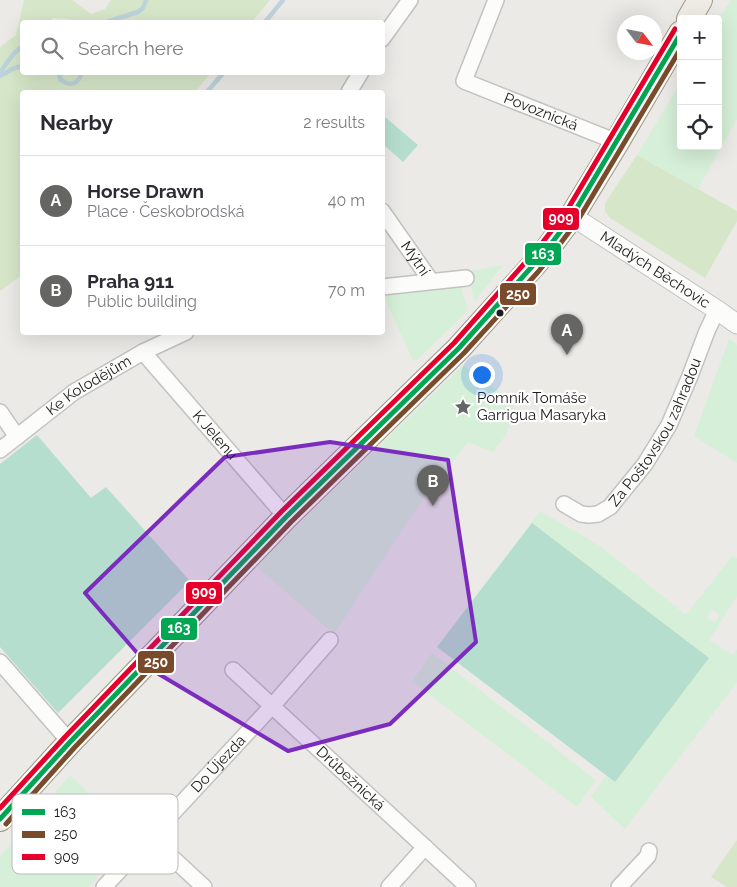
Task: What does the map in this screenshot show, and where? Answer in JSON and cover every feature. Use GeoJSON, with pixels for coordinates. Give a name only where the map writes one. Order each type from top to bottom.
{"type":"FeatureCollection","features":[{"type":"Feature","properties":{"kind":"main road"},"geometry":{"type":"LineString","coordinates":[[691,15],[700,0]]}},
{"type":"Feature","properties":{"kind":"main road"},"geometry":{"type":"LineString","coordinates":[[23,794],[70,742],[286,517],[459,348],[532,268],[572,216],[677,40]]}},
{"type":"Feature","properties":{"kind":"main road"},"geometry":{"type":"LineString","coordinates":[[0,819],[12,806]]}},
{"type":"Feature","properties":{"kind":"street"},"geometry":{"type":"LineString","coordinates":[[385,35],[410,0]]}},
{"type":"Feature","properties":{"kind":"street","name":"Povoznická"},"geometry":{"type":"LineString","coordinates":[[496,0],[464,81],[617,142]]}},
{"type":"Feature","properties":{"kind":"street"},"geometry":{"type":"LineString","coordinates":[[350,90],[359,75]]}},
{"type":"Feature","properties":{"kind":"street","name":"Mýtní"},"geometry":{"type":"LineString","coordinates":[[385,215],[431,281]]}},
{"type":"Feature","properties":{"kind":"street","name":"Mladých Běchovic"},"geometry":{"type":"LineString","coordinates":[[572,216],[737,324]]}},
{"type":"Feature","properties":{"kind":"street"},"geometry":{"type":"LineString","coordinates":[[385,287],[466,278]]}},
{"type":"Feature","properties":{"kind":"street","name":"Za Poštovskou zahradou"},"geometry":{"type":"LineString","coordinates":[[564,504],[581,514],[590,515],[598,514],[610,507],[617,499],[644,464],[669,425],[717,310]]}},
{"type":"Feature","properties":{"kind":"street","name":"Ke Kolodějům"},"geometry":{"type":"LineString","coordinates":[[0,450],[74,392],[143,352],[180,335]]}},
{"type":"Feature","properties":{"kind":"street","name":"K Jelenu"},"geometry":{"type":"LineString","coordinates":[[143,352],[286,517]]}},
{"type":"Feature","properties":{"kind":"street"},"geometry":{"type":"LineString","coordinates":[[0,412],[16,437]]}},
{"type":"Feature","properties":{"kind":"street","name":"Do Újezda"},"geometry":{"type":"LineString","coordinates":[[178,807],[273,705],[330,640]]}},
{"type":"Feature","properties":{"kind":"street"},"geometry":{"type":"LineString","coordinates":[[0,662],[70,742]]}},
{"type":"Feature","properties":{"kind":"street","name":"Drůbežnická"},"geometry":{"type":"LineString","coordinates":[[233,670],[468,887]]}},
{"type":"Feature","properties":{"kind":"street"},"geometry":{"type":"LineString","coordinates":[[389,887],[425,847]]}},
{"type":"Feature","properties":{"kind":"street"},"geometry":{"type":"LineString","coordinates":[[619,887],[650,854]]}},
{"type":"Feature","properties":{"kind":"street"},"geometry":{"type":"LineString","coordinates":[[178,863],[204,887]]}},
{"type":"Feature","properties":{"kind":"street","name":"Do Újezda"},"geometry":{"type":"LineString","coordinates":[[104,887],[116,874]]}},
{"type":"Feature","properties":{"kind":"highlighted area"},"geometry":{"type":"Polygon","coordinates":[[[330,442],[448,460],[476,642],[390,724],[288,751],[152,670],[85,593],[225,457],[330,442]]]}},
{"type":"Feature","properties":{"kind":"green space"},"geometry":{"type":"Polygon","coordinates":[[[24,0],[72,0],[91,14],[105,9],[111,0],[270,0],[254,20],[69,20],[53,18],[52,20],[20,20],[20,75],[209,75],[197,90],[20,90],[20,276],[0,291],[0,47],[16,35],[24,0]]]}},
{"type":"Feature","properties":{"kind":"green space"},"geometry":{"type":"Polygon","coordinates":[[[731,0],[737,0],[737,119],[722,146],[722,15],[731,0]]]}},
{"type":"Feature","properties":{"kind":"green space"},"geometry":{"type":"Polygon","coordinates":[[[677,89],[677,150],[720,150],[698,189],[637,155],[677,89]]]}},
{"type":"Feature","properties":{"kind":"green space"},"geometry":{"type":"Polygon","coordinates":[[[385,117],[418,145],[403,162],[385,146],[385,117]]]}},
{"type":"Feature","properties":{"kind":"green space"},"geometry":{"type":"Polygon","coordinates":[[[637,155],[737,211],[737,221],[705,278],[610,218],[605,211],[605,203],[637,155]]]}},
{"type":"Feature","properties":{"kind":"green space"},"geometry":{"type":"Polygon","coordinates":[[[503,265],[475,301],[471,287],[472,271],[503,265]]]}},
{"type":"Feature","properties":{"kind":"green space"},"geometry":{"type":"Polygon","coordinates":[[[460,284],[468,310],[418,359],[413,360],[385,299],[385,295],[460,284]]]}},
{"type":"Feature","properties":{"kind":"green space"},"geometry":{"type":"Polygon","coordinates":[[[729,339],[737,345],[737,463],[694,436],[729,339]]]}},
{"type":"Feature","properties":{"kind":"green space"},"geometry":{"type":"Polygon","coordinates":[[[463,365],[514,403],[507,433],[493,452],[468,442],[414,512],[334,634],[256,566],[463,365]]]}},
{"type":"Feature","properties":{"kind":"green space"},"geometry":{"type":"Polygon","coordinates":[[[37,435],[91,498],[106,487],[190,581],[58,713],[0,647],[0,464],[37,435]]]}},
{"type":"Feature","properties":{"kind":"green space"},"geometry":{"type":"Polygon","coordinates":[[[540,511],[600,546],[686,615],[732,556],[737,558],[737,596],[709,640],[733,655],[737,649],[737,682],[625,829],[591,797],[606,775],[437,647],[540,511]],[[712,610],[707,618],[715,623],[720,615],[712,610]]]}},
{"type":"Feature","properties":{"kind":"green space"},"geometry":{"type":"Polygon","coordinates":[[[532,523],[709,658],[615,782],[437,647],[532,523]]]}},
{"type":"Feature","properties":{"kind":"green space"},"geometry":{"type":"Polygon","coordinates":[[[432,653],[596,780],[577,807],[412,681],[432,653]]]}},
{"type":"Feature","properties":{"kind":"green space"},"geometry":{"type":"Polygon","coordinates":[[[70,775],[90,794],[54,794],[70,775]]]}},
{"type":"Feature","properties":{"kind":"green space"},"geometry":{"type":"Polygon","coordinates":[[[737,840],[737,887],[727,887],[711,877],[737,840]]]}},
{"type":"Feature","properties":{"kind":"green space"},"geometry":{"type":"Polygon","coordinates":[[[12,842],[12,874],[100,874],[88,887],[0,887],[0,856],[12,842]]]}},
{"type":"Feature","properties":{"kind":"waterway"},"geometry":{"type":"LineString","coordinates":[[112,20],[138,12],[143,8],[146,0]]}},
{"type":"Feature","properties":{"kind":"waterway"},"geometry":{"type":"LineString","coordinates":[[267,20],[283,0]]}},
{"type":"Feature","properties":{"kind":"waterway"},"geometry":{"type":"LineString","coordinates":[[0,72],[20,48]]}},
{"type":"Feature","properties":{"kind":"waterway"},"geometry":{"type":"LineString","coordinates":[[0,76],[20,67]]}},
{"type":"Feature","properties":{"kind":"waterway"},"geometry":{"type":"LineString","coordinates":[[59,75],[60,79],[70,84],[76,82],[80,75]]}},
{"type":"Feature","properties":{"kind":"waterway"},"geometry":{"type":"LineString","coordinates":[[209,90],[221,75]]}},
{"type":"Feature","properties":{"kind":"transit line","name":"909"},"geometry":{"type":"LineString","coordinates":[[13,794],[281,512],[454,343],[539,247],[566,212],[675,29]]}},
{"type":"Feature","properties":{"kind":"transit line","name":"163"},"geometry":{"type":"LineString","coordinates":[[23,794],[70,742],[286,517],[459,348],[545,252],[572,216],[677,40]]}},
{"type":"Feature","properties":{"kind":"transit line","name":"250"},"geometry":{"type":"LineString","coordinates":[[33,794],[75,747],[291,522],[464,353],[538,272],[578,220],[677,55]]}},
{"type":"Feature","properties":{"kind":"transit line","name":"909"},"geometry":{"type":"LineString","coordinates":[[0,808],[12,795]]}},
{"type":"Feature","properties":{"kind":"transit line","name":"163"},"geometry":{"type":"LineString","coordinates":[[0,819],[12,806]]}},
{"type":"Feature","properties":{"kind":"transit line","name":"250"},"geometry":{"type":"LineString","coordinates":[[6,824],[12,817]]}},
{"type":"Feature","properties":{"kind":"place","name":"Horse Drawn"},"geometry":{"type":"Point","coordinates":[567,355]}},
{"type":"Feature","properties":{"kind":"place","name":"Pomník Tomáše Garrigua Masaryka"},"geometry":{"type":"Point","coordinates":[463,407]}},
{"type":"Feature","properties":{"kind":"place","name":"Praha 911"},"geometry":{"type":"Point","coordinates":[433,506]}}]}
